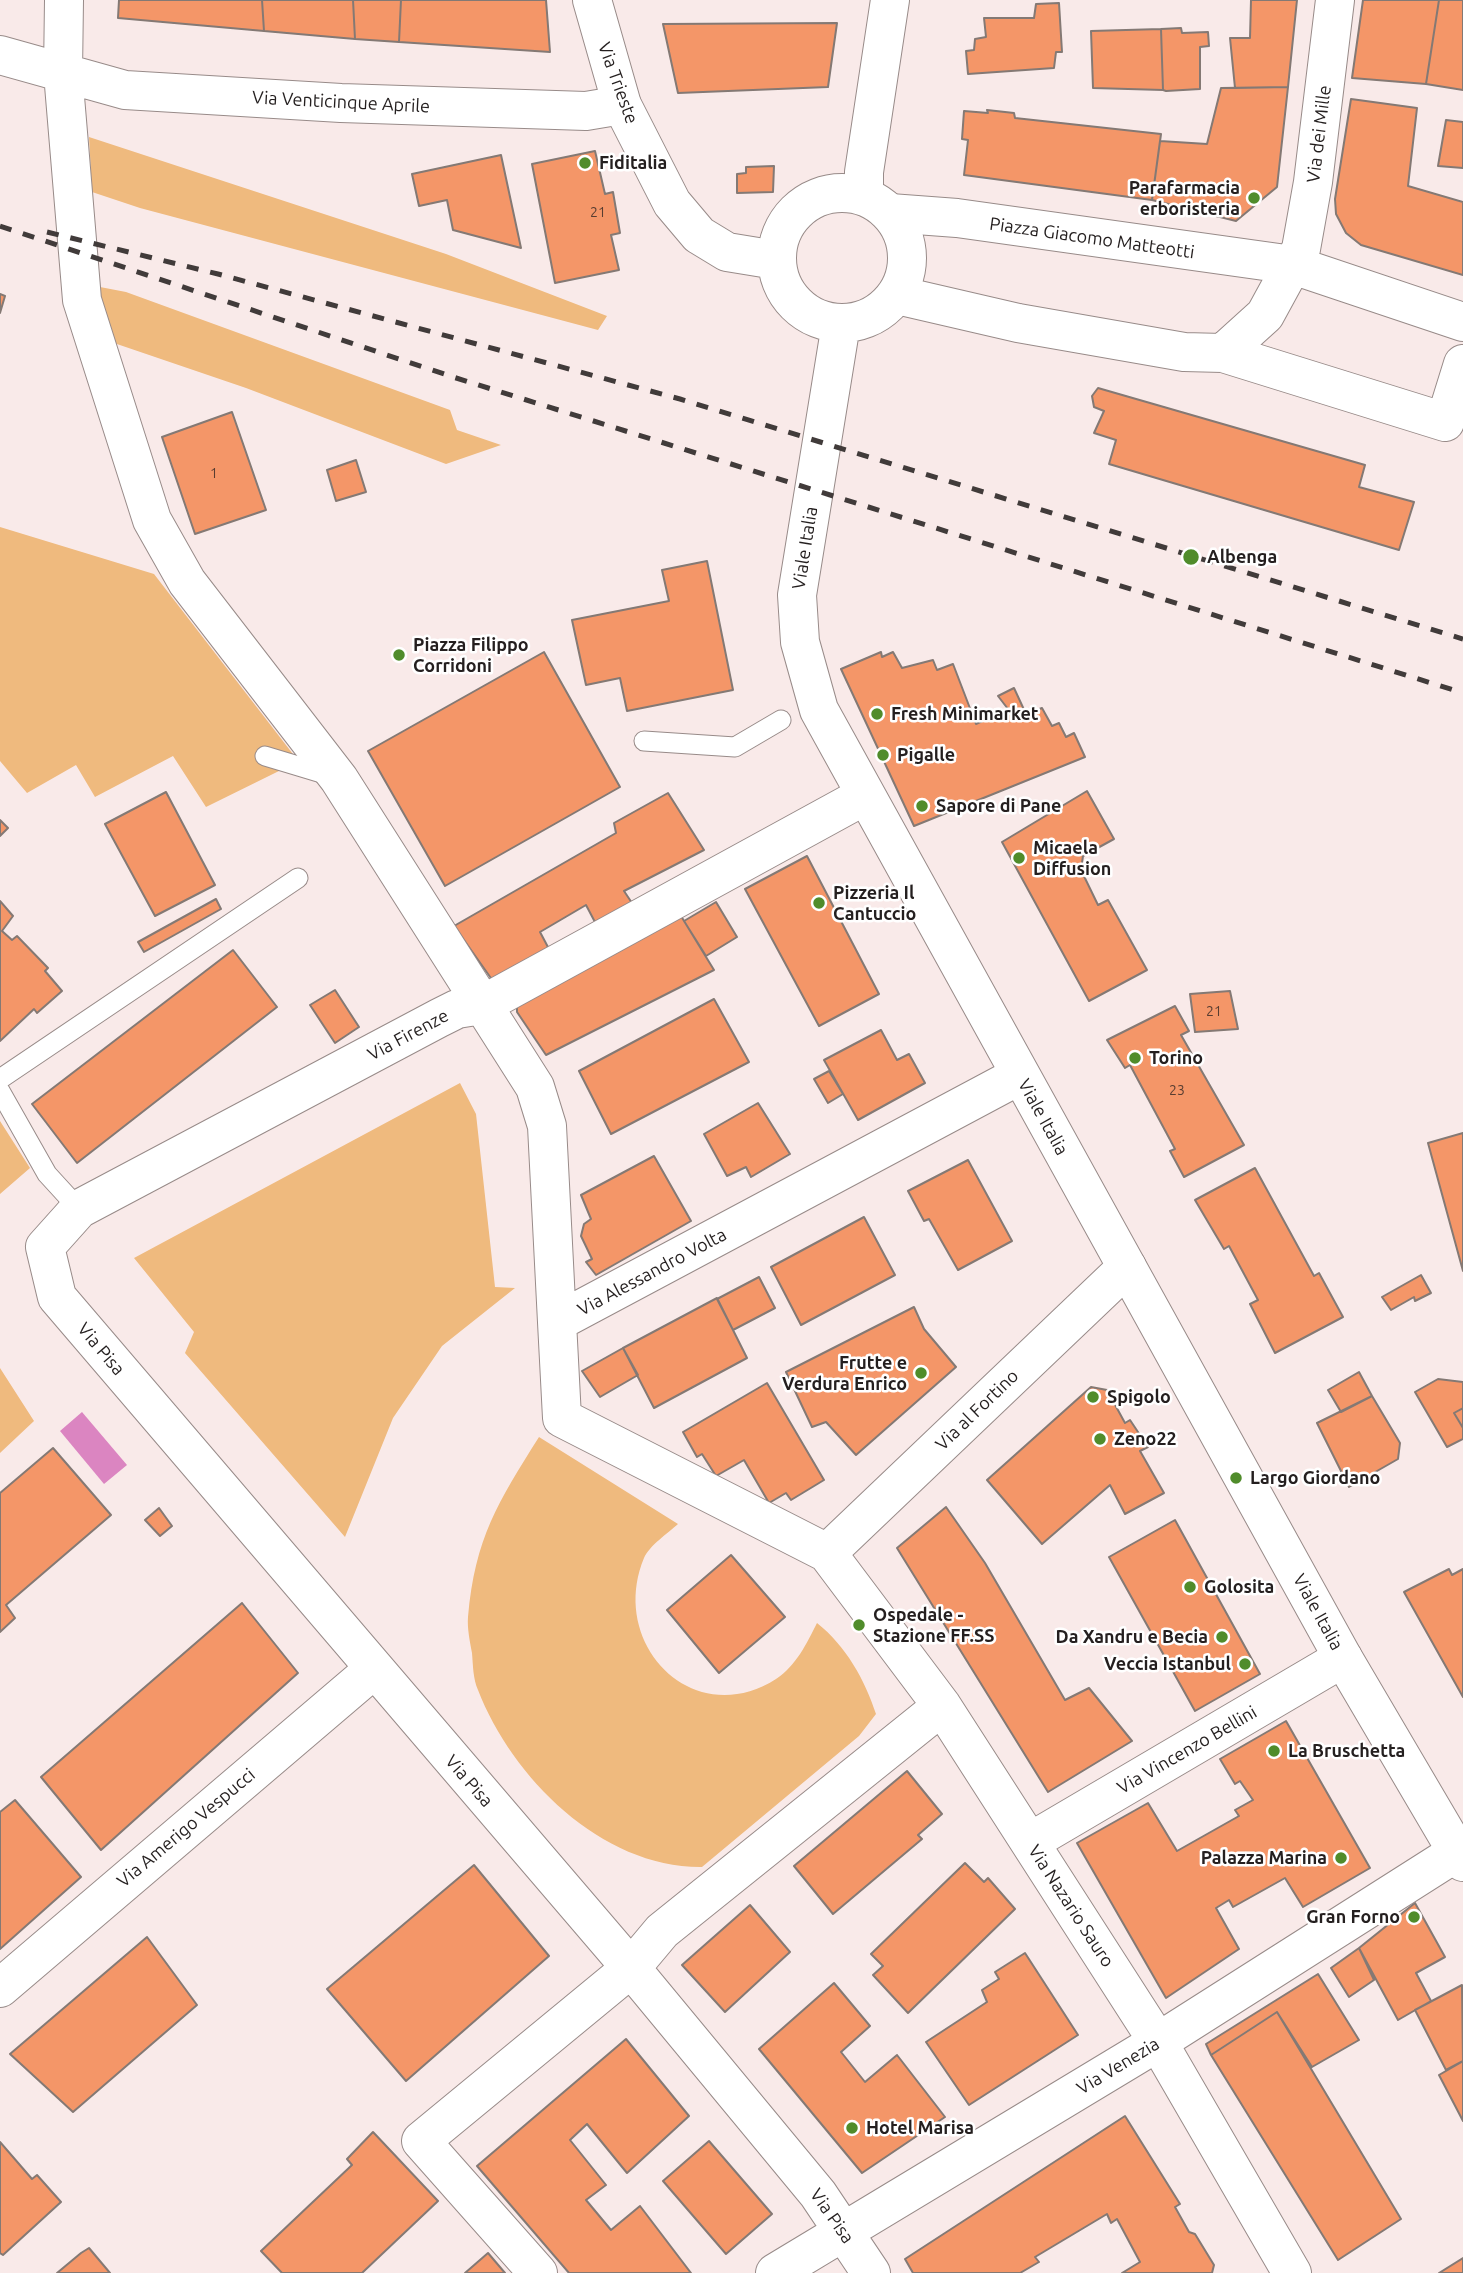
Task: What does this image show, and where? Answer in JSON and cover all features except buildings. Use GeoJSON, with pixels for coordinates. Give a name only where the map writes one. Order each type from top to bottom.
{"type":"FeatureCollection","features":[{"type":"Feature","properties":{"kind":"street"},"geometry":{"type":"LineString","coordinates":[[64,0],[62,73],[82,300],[152,520],[187,582],[339,779],[535,1087],[547,1126],[557,1322]]}},
{"type":"Feature","properties":{"kind":"street","name":"Via Trieste"},"geometry":{"type":"LineString","coordinates":[[592,0],[622,105],[672,203],[699,235],[727,252],[776,260]]}},
{"type":"Feature","properties":{"kind":"street"},"geometry":{"type":"LineString","coordinates":[[877,204],[843,192],[822,195],[803,205],[784,230],[776,260],[782,284],[795,305],[816,319],[841,324],[873,317],[897,295],[906,275],[908,253],[902,231],[877,204],[864,172],[890,0]]}},
{"type":"Feature","properties":{"kind":"street","name":"Via dei Mille"},"geometry":{"type":"LineString","coordinates":[[1293,265],[1301,249],[1313,182],[1335,0]]}},
{"type":"Feature","properties":{"kind":"street","name":"Via Venticinque Aprile"},"geometry":{"type":"LineString","coordinates":[[0,55],[125,90],[327,103],[586,111],[622,105]]}},
{"type":"Feature","properties":{"kind":"street","name":"Piazza Giacomo Matteotti"},"geometry":{"type":"LineString","coordinates":[[877,204],[957,218],[1293,265],[1463,322]]}},
{"type":"Feature","properties":{"kind":"street"},"geometry":{"type":"LineString","coordinates":[[1223,353],[1265,315],[1293,265]]}},
{"type":"Feature","properties":{"kind":"street"},"geometry":{"type":"LineString","coordinates":[[897,295],[1018,323],[1184,352],[1223,353],[1445,422],[1463,364]]}},
{"type":"Feature","properties":{"kind":"street","name":"Viale Italia"},"geometry":{"type":"LineString","coordinates":[[841,324],[797,595],[800,642],[819,710],[864,796],[1343,1658],[1460,1857]]}},
{"type":"Feature","properties":{"kind":"street","name":"Via Firenze"},"geometry":{"type":"LineString","coordinates":[[57,1297],[45,1247],[79,1209],[439,1018],[457,1009],[482,1005],[864,796]]}},
{"type":"Feature","properties":{"kind":"street","name":"Via Alessandro Volta"},"geometry":{"type":"LineString","coordinates":[[827,1553],[562,1418],[557,1322],[1020,1075]]}},
{"type":"Feature","properties":{"kind":"street","name":"Via al Fortino"},"geometry":{"type":"LineString","coordinates":[[827,1553],[1127,1267]]}},
{"type":"Feature","properties":{"kind":"street","name":"Via Pisa"},"geometry":{"type":"LineString","coordinates":[[57,1297],[373,1670],[632,1968],[818,2194],[871,2273]]}},
{"type":"Feature","properties":{"kind":"street","name":"Via Nazario Sauro"},"geometry":{"type":"LineString","coordinates":[[827,1553],[942,1706],[1030,1842],[1158,2042],[1292,2273]]}},
{"type":"Feature","properties":{"kind":"street","name":"Via Vincenzo Bellini"},"geometry":{"type":"LineString","coordinates":[[1030,1842],[1343,1658]]}},
{"type":"Feature","properties":{"kind":"street","name":"Via Amerigo Vespucci"},"geometry":{"type":"LineString","coordinates":[[0,1988],[373,1670]]}},
{"type":"Feature","properties":{"kind":"street"},"geometry":{"type":"LineString","coordinates":[[538,2273],[422,2141],[632,1968],[662,1931],[942,1706]]}},
{"type":"Feature","properties":{"kind":"street","name":"Via Venezia"},"geometry":{"type":"LineString","coordinates":[[775,2273],[1460,1857]]}},
{"type":"Feature","properties":{"kind":"lane"},"geometry":{"type":"LineString","coordinates":[[645,741],[735,747],[781,720]]}},
{"type":"Feature","properties":{"kind":"lane"},"geometry":{"type":"LineString","coordinates":[[265,756],[339,779]]}},
{"type":"Feature","properties":{"kind":"lane"},"geometry":{"type":"LineString","coordinates":[[0,1079],[298,878]]}},
{"type":"Feature","properties":{"kind":"lane"},"geometry":{"type":"LineString","coordinates":[[0,1091],[47,1174],[79,1209]]}},
{"type":"Feature","properties":{"kind":"shaded area"},"geometry":{"type":"Polygon","coordinates":[[[89,137],[446,254],[607,316],[598,330],[140,208],[92,192],[89,137]]]}},
{"type":"Feature","properties":{"kind":"shaded area"},"geometry":{"type":"Polygon","coordinates":[[[100,287],[126,292],[450,410],[457,430],[501,445],[446,464],[246,388],[111,342],[99,330],[100,287]]]}},
{"type":"Feature","properties":{"kind":"shaded area"},"geometry":{"type":"Polygon","coordinates":[[[0,527],[154,574],[296,758],[279,771],[206,807],[173,756],[95,797],[76,765],[27,793],[0,761],[0,527]]]}},
{"type":"Feature","properties":{"kind":"shaded area"},"geometry":{"type":"Polygon","coordinates":[[[460,1083],[476,1114],[495,1287],[515,1288],[442,1346],[393,1418],[345,1537],[185,1353],[194,1332],[134,1258],[460,1083]]]}},
{"type":"Feature","properties":{"kind":"shaded area"},"geometry":{"type":"Polygon","coordinates":[[[0,1121],[30,1168],[0,1194],[0,1121]]]}},
{"type":"Feature","properties":{"kind":"shaded area"},"geometry":{"type":"Polygon","coordinates":[[[0,1368],[34,1421],[0,1453],[0,1368]]]}},
{"type":"Feature","properties":{"kind":"shaded area"},"geometry":{"type":"Polygon","coordinates":[[[82,1412],[127,1465],[104,1484],[60,1431],[82,1412]]]}},
{"type":"Feature","properties":{"kind":"shaded area"},"geometry":{"type":"Polygon","coordinates":[[[539,1437],[678,1524],[646,1553],[636,1590],[638,1621],[648,1648],[665,1671],[688,1687],[715,1695],[745,1693],[783,1674],[800,1654],[817,1623],[846,1653],[860,1676],[876,1714],[859,1736],[702,1867],[665,1863],[630,1852],[596,1835],[565,1812],[537,1785],[513,1755],[493,1723],[476,1686],[468,1621],[476,1565],[500,1502],[539,1437]]]}},
{"type":"Feature","properties":{"kind":"railway"},"geometry":{"type":"LineString","coordinates":[[0,226],[453,377],[1463,693]]}},
{"type":"Feature","properties":{"kind":"railway"},"geometry":{"type":"LineString","coordinates":[[47,232],[218,274],[680,399],[1463,639]]}},
{"type":"Feature","properties":{"kind":"place","name":"Fiditalia"},"geometry":{"type":"Point","coordinates":[585,163]}},
{"type":"Feature","properties":{"kind":"place","name":"Parafarmacia erboristeria"},"geometry":{"type":"Point","coordinates":[1254,198]}},
{"type":"Feature","properties":{"kind":"place","name":"Albenga"},"geometry":{"type":"Point","coordinates":[1191,557]}},
{"type":"Feature","properties":{"kind":"place","name":"Piazza Filippo Corridoni"},"geometry":{"type":"Point","coordinates":[399,655]}},
{"type":"Feature","properties":{"kind":"place","name":"Fresh Minimarket"},"geometry":{"type":"Point","coordinates":[877,714]}},
{"type":"Feature","properties":{"kind":"place","name":"Pigalle"},"geometry":{"type":"Point","coordinates":[883,755]}},
{"type":"Feature","properties":{"kind":"place","name":"Sapore di Pane"},"geometry":{"type":"Point","coordinates":[922,806]}},
{"type":"Feature","properties":{"kind":"place","name":"Micaela Diffusion"},"geometry":{"type":"Point","coordinates":[1019,858]}},
{"type":"Feature","properties":{"kind":"place","name":"Pizzeria Il Cantuccio"},"geometry":{"type":"Point","coordinates":[819,903]}},
{"type":"Feature","properties":{"kind":"place","name":"Torino"},"geometry":{"type":"Point","coordinates":[1135,1058]}},
{"type":"Feature","properties":{"kind":"place","name":"Frutte e Verdura Enrico"},"geometry":{"type":"Point","coordinates":[921,1373]}},
{"type":"Feature","properties":{"kind":"place","name":"Spigolo"},"geometry":{"type":"Point","coordinates":[1093,1397]}},
{"type":"Feature","properties":{"kind":"place","name":"Zeno22"},"geometry":{"type":"Point","coordinates":[1100,1439]}},
{"type":"Feature","properties":{"kind":"place","name":"Largo Giordano"},"geometry":{"type":"Point","coordinates":[1236,1478]}},
{"type":"Feature","properties":{"kind":"place","name":"Golosita"},"geometry":{"type":"Point","coordinates":[1190,1587]}},
{"type":"Feature","properties":{"kind":"place","name":"Ospedale - Stazione FF.SS"},"geometry":{"type":"Point","coordinates":[859,1625]}},
{"type":"Feature","properties":{"kind":"place","name":"Da Xandru e Becia"},"geometry":{"type":"Point","coordinates":[1222,1637]}},
{"type":"Feature","properties":{"kind":"place","name":"Veccia Istanbul"},"geometry":{"type":"Point","coordinates":[1245,1664]}},
{"type":"Feature","properties":{"kind":"place","name":"La Bruschetta"},"geometry":{"type":"Point","coordinates":[1274,1751]}},
{"type":"Feature","properties":{"kind":"place","name":"Palazza Marina"},"geometry":{"type":"Point","coordinates":[1341,1858]}},
{"type":"Feature","properties":{"kind":"place","name":"Gran Forno"},"geometry":{"type":"Point","coordinates":[1414,1917]}},
{"type":"Feature","properties":{"kind":"place","name":"Hotel Marisa"},"geometry":{"type":"Point","coordinates":[852,2128]}}]}
